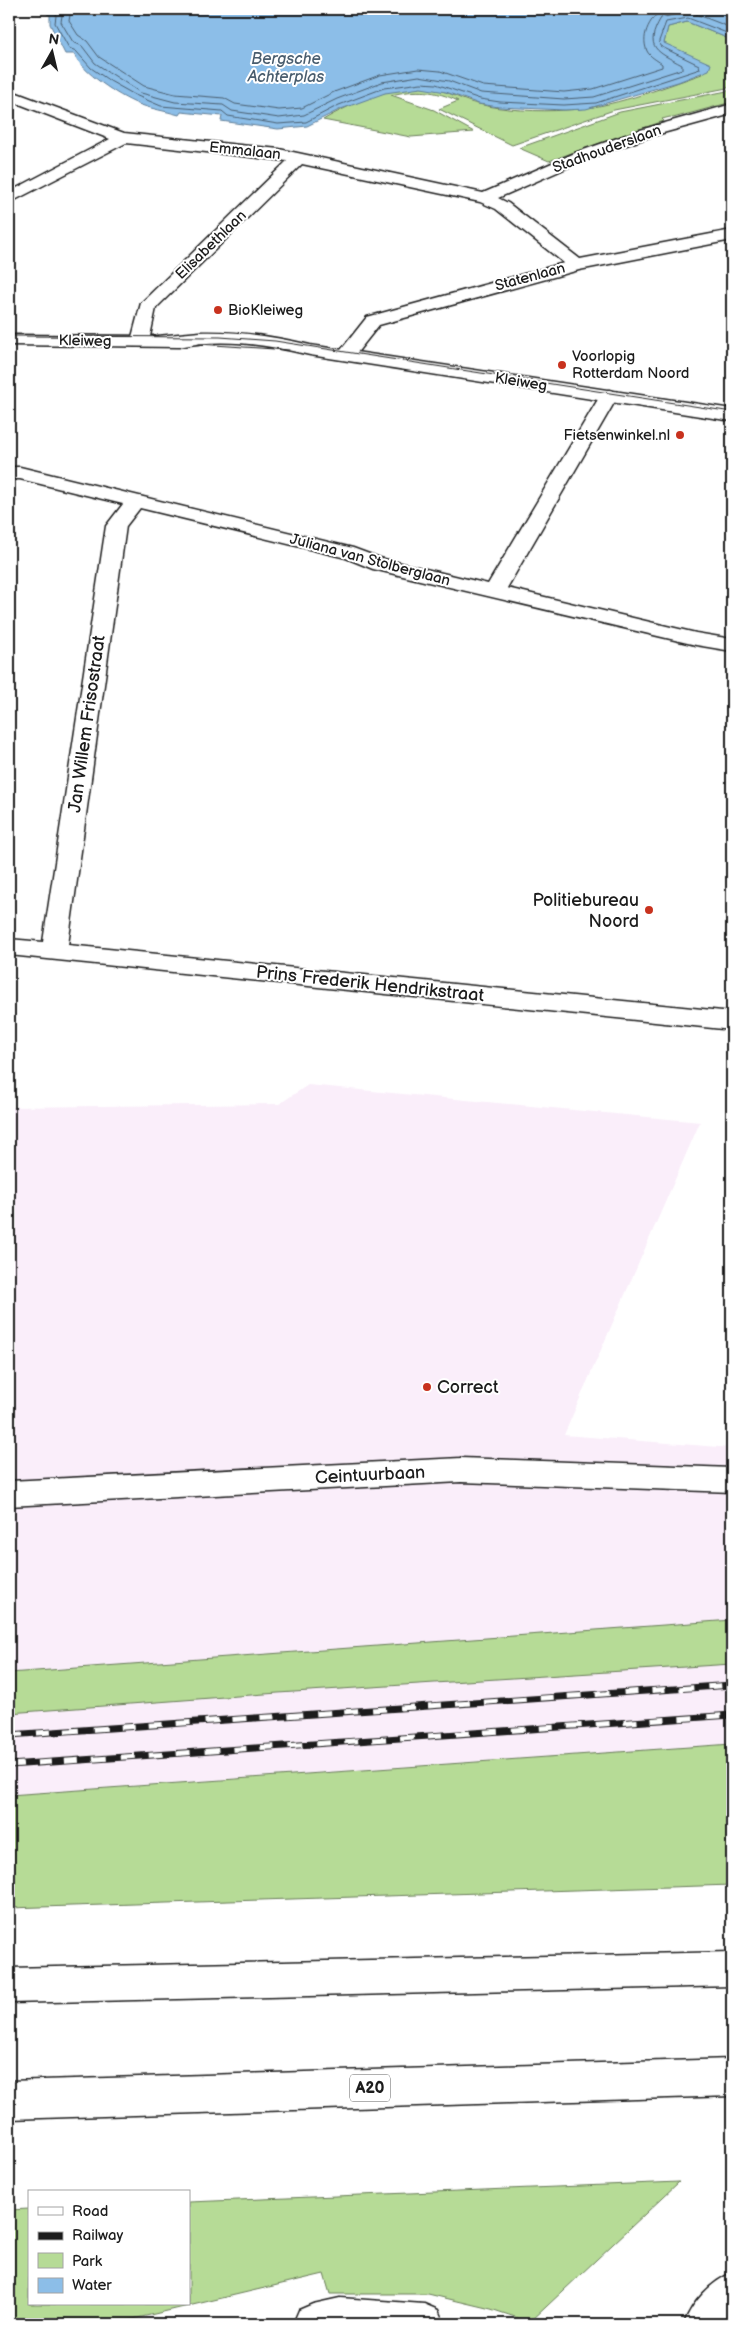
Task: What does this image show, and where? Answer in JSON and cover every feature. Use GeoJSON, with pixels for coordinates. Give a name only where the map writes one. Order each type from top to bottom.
{"type":"FeatureCollection","features":[{"type":"Feature","properties":{"kind":"main road","name":"Emmalaan"},"geometry":{"type":"LineString","coordinates":[[9,95],[108,134],[124,138],[278,154],[485,198],[502,206],[578,264]]}},
{"type":"Feature","properties":{"kind":"main road","name":"Stadhouderslaan"},"geometry":{"type":"LineString","coordinates":[[485,198],[581,156],[646,133],[732,109]]}},
{"type":"Feature","properties":{"kind":"main road"},"geometry":{"type":"LineString","coordinates":[[9,198],[124,138]]}},
{"type":"Feature","properties":{"kind":"main road","name":"Elisabethlaan"},"geometry":{"type":"LineString","coordinates":[[140,341],[147,307],[299,158]]}},
{"type":"Feature","properties":{"kind":"main road","name":"Statenlaan"},"geometry":{"type":"LineString","coordinates":[[346,355],[373,321],[578,264],[732,235]]}},
{"type":"Feature","properties":{"kind":"main road","name":"Kleiweg"},"geometry":{"type":"LineString","coordinates":[[9,340],[160,341],[310,350],[732,415]]}},
{"type":"Feature","properties":{"kind":"main road"},"geometry":{"type":"LineString","coordinates":[[494,592],[609,396]]}},
{"type":"Feature","properties":{"kind":"main road","name":"Juliana van Stolberglaan"},"geometry":{"type":"LineString","coordinates":[[9,473],[20,473],[353,554],[373,563],[494,592],[687,637],[732,644]]}},
{"type":"Feature","properties":{"kind":"main road","name":"Jan Willem Frisostraat"},"geometry":{"type":"LineString","coordinates":[[54,952],[116,526],[135,501]]}},
{"type":"Feature","properties":{"kind":"main road","name":"Prins Frederik Hendrikstraat"},"geometry":{"type":"LineString","coordinates":[[9,947],[732,1021]]}},
{"type":"Feature","properties":{"kind":"main road","name":"Ceintuurbaan"},"geometry":{"type":"LineString","coordinates":[[9,1494],[461,1470],[732,1480]]}},
{"type":"Feature","properties":{"kind":"main road"},"geometry":{"type":"LineString","coordinates":[[9,1986],[725,1968]]}},
{"type":"Feature","properties":{"kind":"main road","name":"A20"},"geometry":{"type":"LineString","coordinates":[[9,2100],[732,2077]]}},
{"type":"Feature","properties":{"kind":"main road"},"geometry":{"type":"LineString","coordinates":[[704,2324],[732,2293]]}},
{"type":"Feature","properties":{"kind":"main road"},"geometry":{"type":"LineString","coordinates":[[313,2324],[340,2318],[424,2324]]}},
{"type":"Feature","properties":{"kind":"shaded area"},"geometry":{"type":"Polygon","coordinates":[[[308,1085],[700,1122],[564,1435],[732,1448],[732,1744],[9,1795],[9,1107],[279,1104],[308,1085]]]}},
{"type":"Feature","properties":{"kind":"green space"},"geometry":{"type":"Polygon","coordinates":[[[687,22],[732,40],[732,87],[614,110],[512,145],[439,109],[458,101],[433,93],[417,91],[391,95],[434,110],[474,132],[411,137],[323,120],[362,100],[407,88],[435,89],[478,104],[522,110],[566,110],[618,102],[702,74],[680,52],[664,43],[668,27],[687,22]]]}},
{"type":"Feature","properties":{"kind":"green space"},"geometry":{"type":"Polygon","coordinates":[[[732,90],[732,102],[673,118],[662,119],[664,121],[549,161],[519,148],[620,112],[732,90]]]}},
{"type":"Feature","properties":{"kind":"green space"},"geometry":{"type":"Polygon","coordinates":[[[732,1620],[732,1664],[278,1693],[9,1713],[9,1673],[732,1620]]]}},
{"type":"Feature","properties":{"kind":"green space"},"geometry":{"type":"Polygon","coordinates":[[[732,1744],[732,1885],[9,1908],[9,1795],[732,1744]]]}},
{"type":"Feature","properties":{"kind":"green space"},"geometry":{"type":"Polygon","coordinates":[[[679,2182],[530,2322],[491,2309],[428,2294],[330,2294],[324,2274],[190,2306],[190,2202],[679,2182]]]}},
{"type":"Feature","properties":{"kind":"green space"},"geometry":{"type":"Polygon","coordinates":[[[28,2209],[28,2306],[188,2306],[112,2324],[9,2324],[9,2210],[28,2209]]]}},
{"type":"Feature","properties":{"kind":"water","name":"Bergsche Achterplas"},"geometry":{"type":"Polygon","coordinates":[[[50,9],[732,9],[732,40],[687,22],[668,27],[664,43],[711,64],[709,70],[678,82],[586,109],[564,110],[499,107],[479,104],[446,92],[421,88],[385,93],[341,109],[307,126],[278,129],[221,121],[222,116],[181,112],[179,115],[143,106],[130,100],[92,76],[74,54],[65,54],[50,24],[50,15],[47,14],[54,10],[50,9]]]}},
{"type":"Feature","properties":{"kind":"tram line"},"geometry":{"type":"LineString","coordinates":[[9,336],[220,337],[275,341],[732,412]]}},
{"type":"Feature","properties":{"kind":"tram line"},"geometry":{"type":"LineString","coordinates":[[199,344],[289,350]]}},
{"type":"Feature","properties":{"kind":"railway"},"geometry":{"type":"LineString","coordinates":[[9,1735],[732,1685]]}},
{"type":"Feature","properties":{"kind":"railway"},"geometry":{"type":"LineString","coordinates":[[9,1765],[732,1715]]}},
{"type":"Feature","properties":{"kind":"place","name":"BioKleiweg"},"geometry":{"type":"Point","coordinates":[218,310]}},
{"type":"Feature","properties":{"kind":"place","name":"Voorlopig Rotterdam Noord"},"geometry":{"type":"Point","coordinates":[562,365]}},
{"type":"Feature","properties":{"kind":"place","name":"Fietsenwinkel.nl"},"geometry":{"type":"Point","coordinates":[680,435]}},
{"type":"Feature","properties":{"kind":"place","name":"Politiebureau Noord"},"geometry":{"type":"Point","coordinates":[649,910]}},
{"type":"Feature","properties":{"kind":"place","name":"Correct"},"geometry":{"type":"Point","coordinates":[427,1387]}}]}
